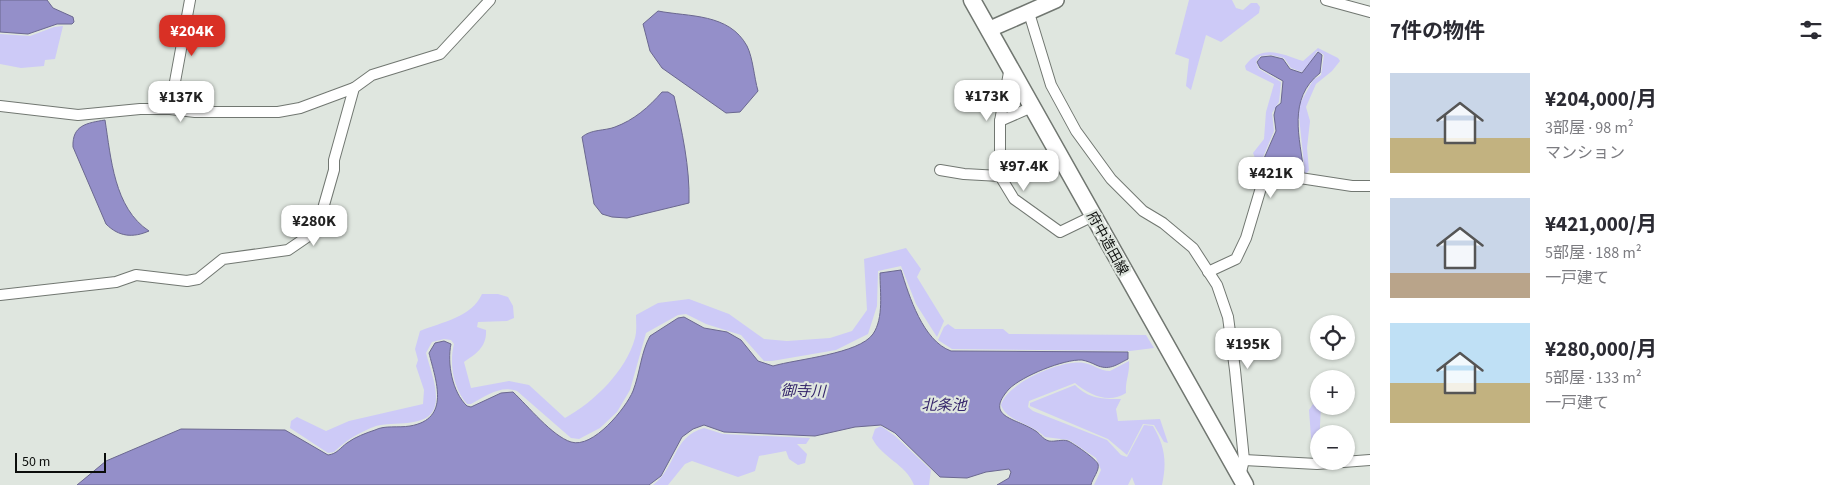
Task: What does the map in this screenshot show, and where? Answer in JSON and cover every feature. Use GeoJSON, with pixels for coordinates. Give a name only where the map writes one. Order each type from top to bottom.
{"type":"FeatureCollection","features":[{"type":"Feature","properties":{"kind":"main road","name":"府中造田線"},"geometry":{"type":"LineString","coordinates":[[972,0],[990,29],[1242,481]]}},
{"type":"Feature","properties":{"kind":"street"},"geometry":{"type":"LineString","coordinates":[[170,109],[190,0]]}},
{"type":"Feature","properties":{"kind":"street"},"geometry":{"type":"LineString","coordinates":[[0,106],[78,115],[140,109],[170,109],[195,112],[278,112],[316,102],[354,88],[372,75],[440,54],[490,0]]}},
{"type":"Feature","properties":{"kind":"street"},"geometry":{"type":"LineString","coordinates":[[990,29],[1032,7],[1056,0]]}},
{"type":"Feature","properties":{"kind":"street"},"geometry":{"type":"LineString","coordinates":[[1326,0],[1370,12]]}},
{"type":"Feature","properties":{"kind":"street"},"geometry":{"type":"LineString","coordinates":[[1032,7],[1051,85],[1076,131],[1111,178],[1143,211],[1163,223],[1193,248],[1217,285],[1228,317],[1244,460],[1242,481]]}},
{"type":"Feature","properties":{"kind":"street"},"geometry":{"type":"LineString","coordinates":[[1010,66],[1000,121],[1000,176],[1014,199],[1060,232],[1093,216]]}},
{"type":"Feature","properties":{"kind":"street"},"geometry":{"type":"LineString","coordinates":[[0,296],[116,282],[136,275],[187,281],[198,279],[223,259],[288,250],[307,237],[320,219],[326,203],[334,170],[334,160],[354,88]]}},
{"type":"Feature","properties":{"kind":"street"},"geometry":{"type":"LineString","coordinates":[[1000,121],[1032,107]]}},
{"type":"Feature","properties":{"kind":"street"},"geometry":{"type":"LineString","coordinates":[[940,170],[964,174],[1000,176]]}},
{"type":"Feature","properties":{"kind":"street"},"geometry":{"type":"LineString","coordinates":[[1208,272],[1236,259],[1246,238],[1264,181],[1274,174],[1312,178],[1352,186],[1370,186]]}},
{"type":"Feature","properties":{"kind":"street"},"geometry":{"type":"LineString","coordinates":[[1244,460],[1317,464],[1370,460]]}},
{"type":"Feature","properties":{"kind":"shaded area"},"geometry":{"type":"Polygon","coordinates":[[[1189,0],[1232,0],[1236,8],[1243,10],[1251,3],[1257,3],[1260,7],[1259,13],[1221,42],[1206,35],[1191,90],[1186,86],[1189,59],[1175,54],[1189,0]]]}},
{"type":"Feature","properties":{"kind":"shaded area"},"geometry":{"type":"Polygon","coordinates":[[[63,26],[55,59],[45,60],[44,66],[21,68],[0,64],[0,34],[30,36],[54,27],[63,26]]]}},
{"type":"Feature","properties":{"kind":"shaded area"},"geometry":{"type":"Polygon","coordinates":[[[1318,48],[1338,58],[1340,61],[1332,71],[1316,84],[1306,107],[1310,121],[1307,148],[1309,170],[1305,174],[1298,107],[1313,80],[1321,75],[1324,55],[1317,51],[1310,64],[1302,72],[1291,68],[1284,58],[1271,55],[1260,56],[1256,62],[1259,69],[1281,82],[1279,102],[1272,113],[1274,131],[1261,162],[1255,158],[1253,153],[1264,139],[1266,112],[1274,84],[1246,70],[1245,66],[1251,59],[1265,52],[1280,53],[1303,61],[1318,48]]]}},
{"type":"Feature","properties":{"kind":"shaded area"},"geometry":{"type":"Polygon","coordinates":[[[906,248],[921,269],[917,277],[944,321],[937,337],[916,304],[901,266],[878,271],[877,306],[868,334],[836,350],[764,361],[741,335],[706,324],[686,314],[678,315],[646,333],[630,390],[617,412],[600,428],[579,439],[571,438],[517,391],[499,390],[471,404],[467,404],[458,391],[453,375],[452,359],[454,344],[451,340],[444,339],[432,342],[426,353],[436,400],[435,406],[426,418],[409,423],[376,426],[354,437],[334,452],[328,453],[290,428],[291,421],[297,417],[326,431],[349,421],[423,404],[424,390],[416,366],[418,360],[415,349],[420,331],[456,318],[471,308],[482,294],[498,294],[508,297],[513,306],[514,318],[507,321],[478,322],[477,327],[486,330],[485,341],[476,353],[464,362],[471,388],[509,381],[529,385],[565,418],[598,394],[617,374],[631,350],[635,338],[636,315],[658,303],[689,299],[729,314],[764,339],[787,341],[830,338],[852,331],[867,310],[864,259],[906,248]]]}},
{"type":"Feature","properties":{"kind":"shaded area"},"geometry":{"type":"Polygon","coordinates":[[[948,324],[955,329],[1003,329],[1009,334],[1146,335],[1154,348],[1130,351],[952,349],[938,340],[944,327],[948,324]]]}},
{"type":"Feature","properties":{"kind":"shaded area"},"geometry":{"type":"Polygon","coordinates":[[[1129,361],[1126,393],[1120,396],[1113,398],[1099,397],[1075,383],[1029,401],[1028,407],[1033,411],[1107,440],[1121,455],[1127,457],[1144,425],[1153,426],[1164,454],[1162,485],[1135,485],[1132,477],[1128,485],[1094,485],[1101,470],[1096,458],[1069,440],[1045,437],[1040,432],[1014,419],[1004,411],[1001,405],[1005,397],[1013,389],[1036,374],[1050,369],[1074,363],[1084,363],[1110,371],[1129,361]]]}},
{"type":"Feature","properties":{"kind":"shaded area"},"geometry":{"type":"Polygon","coordinates":[[[1075,385],[1091,396],[1121,399],[1116,409],[1118,421],[1160,419],[1168,443],[1164,442],[1154,425],[1143,424],[1127,455],[1108,439],[1030,406],[1030,403],[1075,385]]]}},
{"type":"Feature","properties":{"kind":"shaded area"},"geometry":{"type":"Polygon","coordinates":[[[1310,408],[1310,415],[1321,415],[1320,425],[1310,425],[1309,410],[1310,408]]]}},
{"type":"Feature","properties":{"kind":"shaded area"},"geometry":{"type":"Polygon","coordinates":[[[881,426],[895,436],[931,470],[929,485],[914,485],[900,466],[876,445],[872,438],[875,429],[881,426]]]}},
{"type":"Feature","properties":{"kind":"shaded area"},"geometry":{"type":"Polygon","coordinates":[[[704,428],[723,434],[810,438],[806,444],[797,444],[807,454],[805,463],[798,465],[789,459],[786,451],[759,456],[755,471],[738,477],[692,461],[685,464],[668,485],[653,485],[667,470],[680,445],[686,438],[704,428]]]}},
{"type":"Feature","properties":{"kind":"water"},"geometry":{"type":"Polygon","coordinates":[[[0,0],[47,0],[53,8],[73,17],[74,22],[72,24],[57,24],[28,34],[0,32],[0,0]]]}},
{"type":"Feature","properties":{"kind":"water"},"geometry":{"type":"Polygon","coordinates":[[[658,11],[707,18],[730,27],[739,35],[749,51],[758,91],[740,112],[726,113],[662,68],[650,51],[643,24],[658,11]]]}},
{"type":"Feature","properties":{"kind":"water"},"geometry":{"type":"Polygon","coordinates":[[[1318,52],[1322,55],[1320,73],[1310,83],[1299,107],[1298,120],[1304,173],[1262,163],[1276,131],[1274,115],[1276,107],[1281,103],[1283,81],[1260,68],[1257,62],[1261,57],[1271,56],[1283,59],[1290,69],[1302,73],[1318,52]]]}},
{"type":"Feature","properties":{"kind":"water"},"geometry":{"type":"Polygon","coordinates":[[[662,92],[668,92],[674,96],[687,163],[689,203],[627,218],[602,214],[594,204],[582,137],[594,131],[611,128],[629,121],[662,92]]]}},
{"type":"Feature","properties":{"kind":"water"},"geometry":{"type":"Polygon","coordinates":[[[105,120],[112,166],[121,196],[137,221],[149,231],[137,235],[126,235],[116,232],[106,224],[73,147],[75,134],[82,126],[105,120]]]}},
{"type":"Feature","properties":{"kind":"water","name":"北条池"},"geometry":{"type":"Polygon","coordinates":[[[901,270],[908,292],[925,328],[941,346],[951,351],[1128,352],[1128,359],[1109,367],[1101,367],[1082,360],[1074,360],[1044,369],[1015,384],[1002,398],[1000,406],[1005,416],[1034,430],[1047,440],[1068,441],[1093,459],[1098,466],[1091,485],[997,485],[1009,478],[1011,472],[1009,469],[986,472],[967,478],[940,477],[895,433],[881,425],[855,427],[815,436],[724,432],[704,425],[693,429],[682,437],[661,476],[649,485],[77,485],[106,461],[181,429],[285,430],[328,455],[336,452],[353,439],[379,428],[410,426],[423,422],[431,416],[436,407],[438,397],[429,353],[435,343],[444,341],[451,344],[450,368],[454,385],[467,406],[471,407],[501,393],[513,392],[556,434],[571,442],[580,443],[608,426],[616,416],[633,391],[650,336],[678,318],[684,317],[704,328],[727,332],[741,340],[758,361],[773,366],[827,355],[866,341],[873,334],[880,313],[880,273],[901,270]]]}},
{"type":"Feature","properties":{"kind":"water label","name":"御寺川"},"geometry":{"type":"Point","coordinates":[803,391]}}]}
